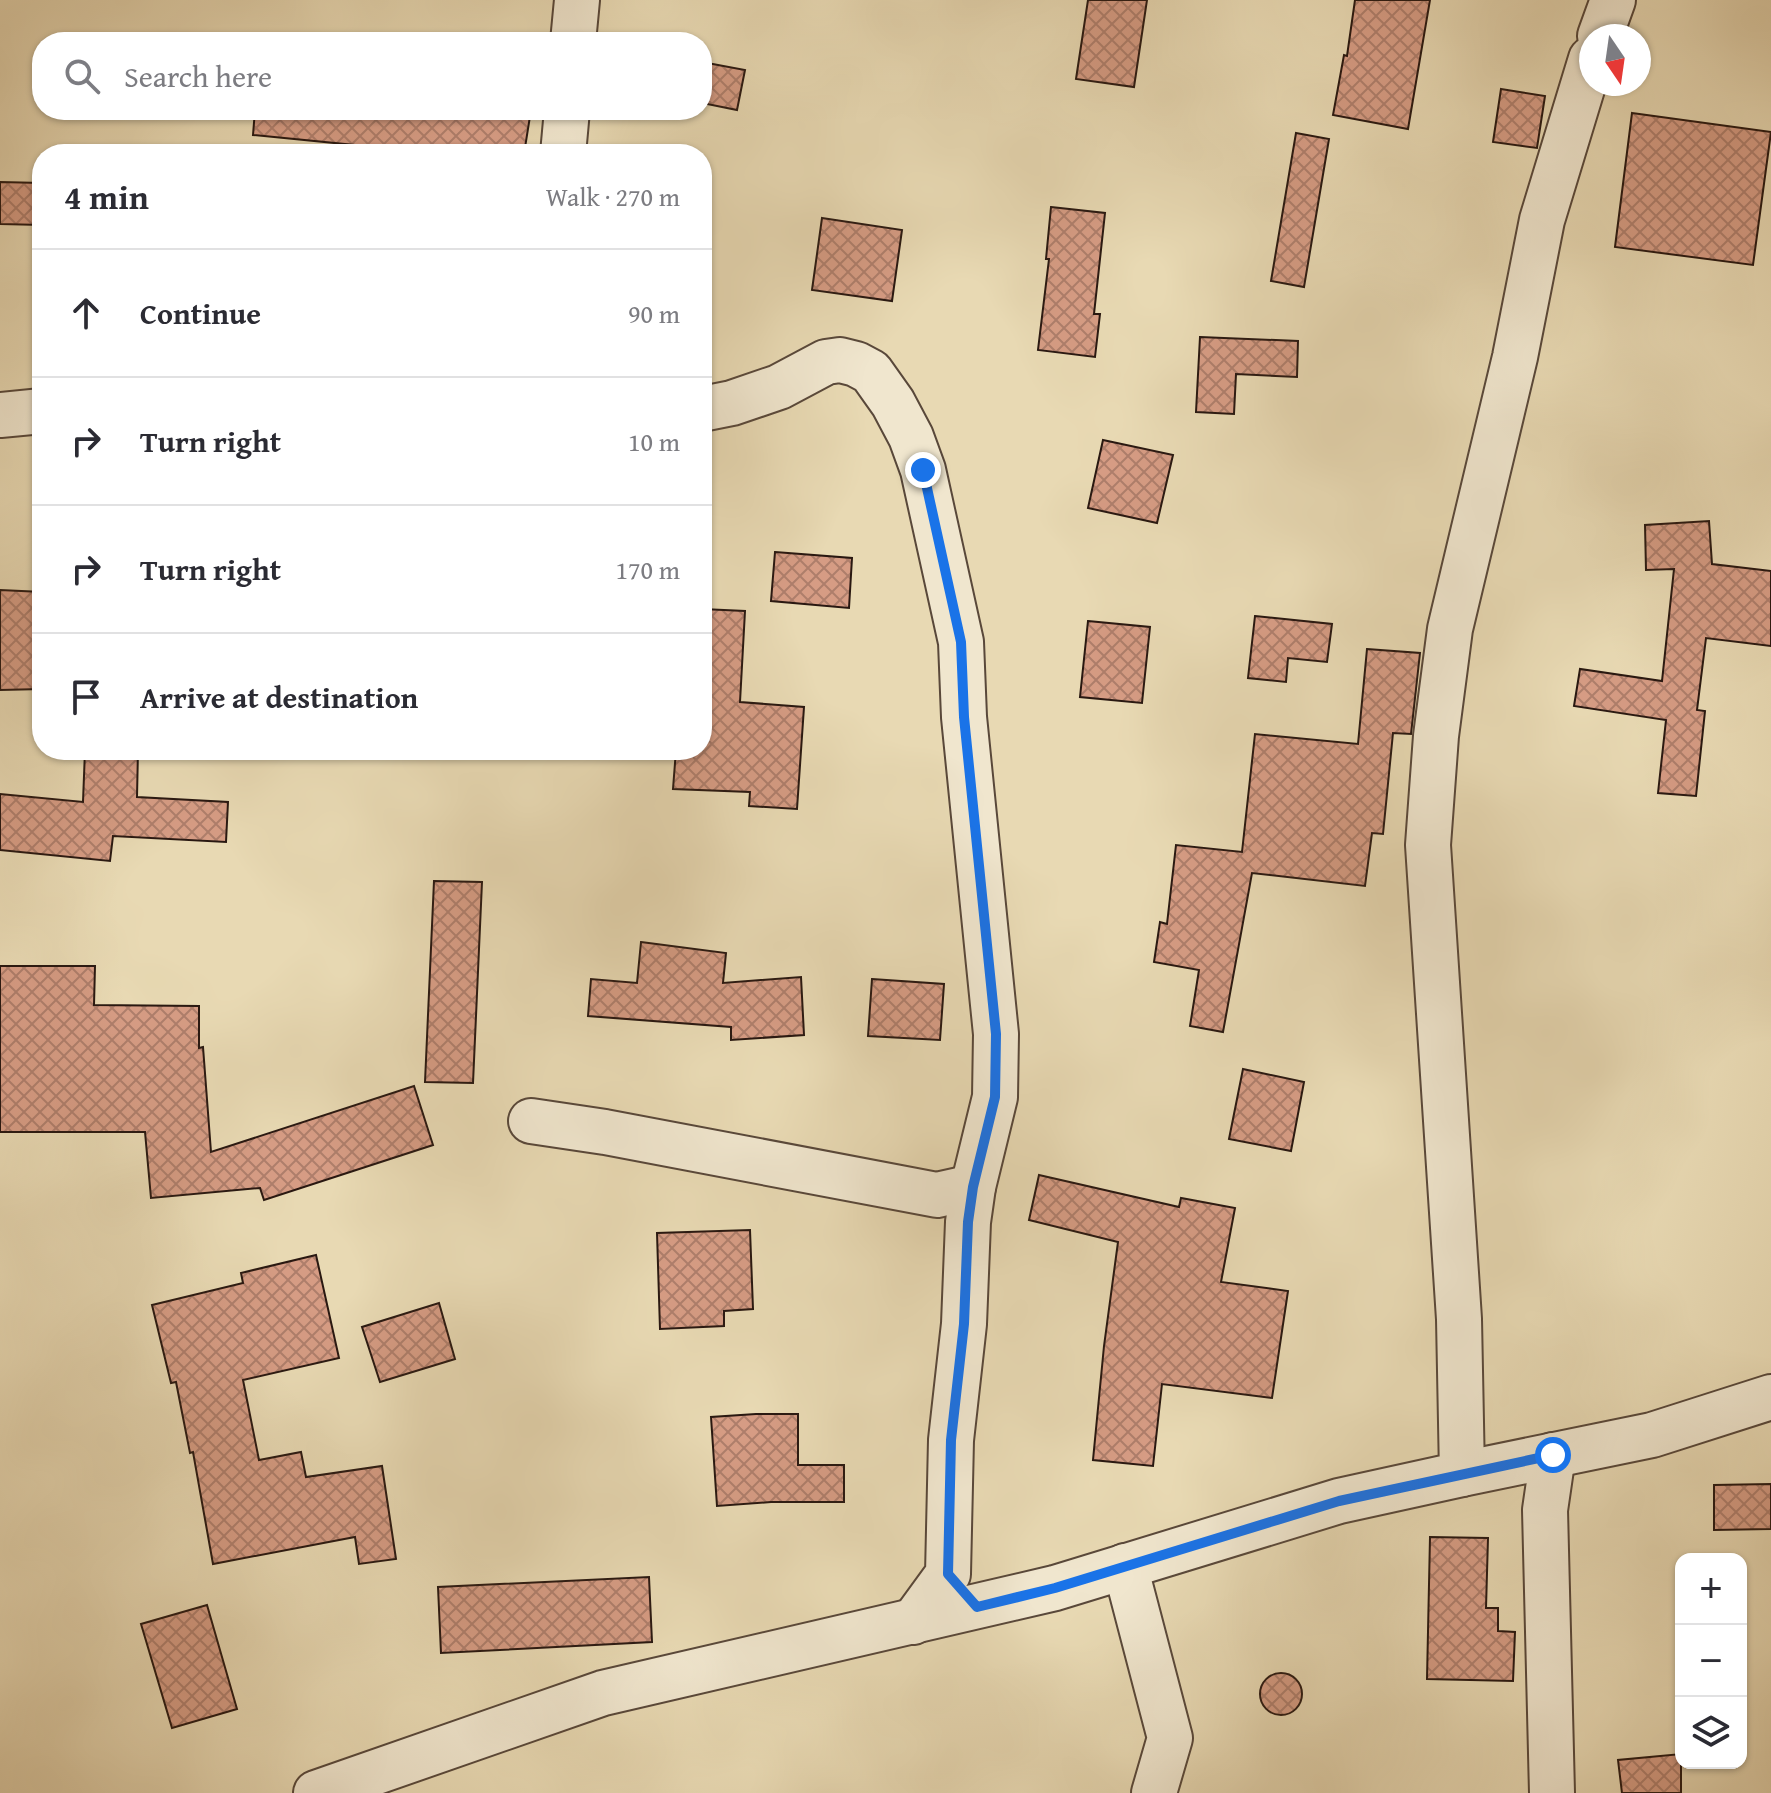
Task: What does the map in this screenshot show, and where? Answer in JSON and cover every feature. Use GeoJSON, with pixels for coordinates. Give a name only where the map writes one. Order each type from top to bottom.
{"type":"FeatureCollection","features":[{"type":"Feature","properties":{"kind":"street"},"geometry":{"type":"LineString","coordinates":[[574,32],[577,0]]}},
{"type":"Feature","properties":{"kind":"street"},"geometry":{"type":"LineString","coordinates":[[1604,24],[1613,0]]}},
{"type":"Feature","properties":{"kind":"street"},"geometry":{"type":"LineString","coordinates":[[1462,1474],[1459,1319],[1428,845],[1436,736],[1450,629],[1515,357],[1542,220],[1580,96]]}},
{"type":"Feature","properties":{"kind":"street"},"geometry":{"type":"LineString","coordinates":[[564,144],[566,120]]}},
{"type":"Feature","properties":{"kind":"street"},"geometry":{"type":"LineString","coordinates":[[712,407],[779,387],[826,362],[840,360],[871,372],[893,403],[911,437],[923,470],[961,642],[967,749],[996,1034],[995,1097],[959,1202],[964,1324],[951,1440],[948,1574],[913,1622]]}},
{"type":"Feature","properties":{"kind":"street"},"geometry":{"type":"LineString","coordinates":[[0,415],[32,412]]}},
{"type":"Feature","properties":{"kind":"street"},"geometry":{"type":"LineString","coordinates":[[531,1121],[605,1132],[959,1202]]}},
{"type":"Feature","properties":{"kind":"street"},"geometry":{"type":"LineString","coordinates":[[316,1793],[603,1693],[1055,1588],[1339,1501],[1652,1435],[1771,1397]]}},
{"type":"Feature","properties":{"kind":"street"},"geometry":{"type":"LineString","coordinates":[[1552,1793],[1545,1510],[1553,1455]]}},
{"type":"Feature","properties":{"kind":"street"},"geometry":{"type":"LineString","coordinates":[[1125,1566],[1170,1738],[1154,1793]]}},
{"type":"Feature","properties":{"kind":"street"},"geometry":{"type":"LineString","coordinates":[[948,1574],[977,1607]]}},
{"type":"Feature","properties":{"kind":"building"},"geometry":{"type":"Polygon","coordinates":[[[1088,0],[1147,0],[1134,87],[1076,79],[1088,0]]]}},
{"type":"Feature","properties":{"kind":"building"},"geometry":{"type":"Polygon","coordinates":[[[1355,0],[1430,0],[1408,129],[1333,115],[1344,55],[1347,56],[1355,0]]]}},
{"type":"Feature","properties":{"kind":"building"},"geometry":{"type":"Polygon","coordinates":[[[712,64],[745,70],[737,110],[712,105],[712,64]]]}},
{"type":"Feature","properties":{"kind":"building"},"geometry":{"type":"Polygon","coordinates":[[[1501,89],[1545,96],[1537,148],[1493,142],[1501,89]]]}},
{"type":"Feature","properties":{"kind":"building"},"geometry":{"type":"Polygon","coordinates":[[[1632,113],[1771,132],[1753,265],[1615,247],[1632,113]]]}},
{"type":"Feature","properties":{"kind":"building"},"geometry":{"type":"Polygon","coordinates":[[[254,120],[529,120],[526,144],[344,144],[253,135],[254,120]]]}},
{"type":"Feature","properties":{"kind":"building"},"geometry":{"type":"Polygon","coordinates":[[[1296,133],[1329,139],[1304,287],[1271,281],[1296,133]]]}},
{"type":"Feature","properties":{"kind":"building"},"geometry":{"type":"Polygon","coordinates":[[[0,182],[32,183],[32,225],[0,224],[0,182]]]}},
{"type":"Feature","properties":{"kind":"building"},"geometry":{"type":"Polygon","coordinates":[[[1051,207],[1105,213],[1094,314],[1100,314],[1095,357],[1038,350],[1049,259],[1046,259],[1051,207]]]}},
{"type":"Feature","properties":{"kind":"building"},"geometry":{"type":"Polygon","coordinates":[[[822,218],[902,230],[892,301],[812,290],[822,218]]]}},
{"type":"Feature","properties":{"kind":"building"},"geometry":{"type":"Polygon","coordinates":[[[1200,337],[1298,341],[1297,377],[1236,374],[1234,414],[1196,412],[1200,337]]]}},
{"type":"Feature","properties":{"kind":"building"},"geometry":{"type":"Polygon","coordinates":[[[1103,440],[1173,455],[1157,523],[1088,508],[1103,440]]]}},
{"type":"Feature","properties":{"kind":"building"},"geometry":{"type":"Polygon","coordinates":[[[1709,521],[1712,564],[1771,571],[1771,646],[1706,638],[1697,710],[1705,711],[1696,796],[1658,793],[1666,720],[1574,706],[1580,669],[1662,681],[1674,569],[1646,570],[1645,525],[1709,521]]]}},
{"type":"Feature","properties":{"kind":"building"},"geometry":{"type":"Polygon","coordinates":[[[775,552],[852,558],[849,608],[771,601],[775,552]]]}},
{"type":"Feature","properties":{"kind":"building"},"geometry":{"type":"Polygon","coordinates":[[[0,590],[32,592],[32,689],[0,690],[0,590]]]}},
{"type":"Feature","properties":{"kind":"building"},"geometry":{"type":"Polygon","coordinates":[[[712,609],[745,611],[740,702],[804,707],[797,809],[749,806],[750,792],[673,789],[675,760],[712,760],[712,609]]]}},
{"type":"Feature","properties":{"kind":"building"},"geometry":{"type":"Polygon","coordinates":[[[1255,616],[1332,624],[1327,662],[1288,658],[1286,682],[1248,678],[1255,616]]]}},
{"type":"Feature","properties":{"kind":"building"},"geometry":{"type":"Polygon","coordinates":[[[1088,621],[1150,627],[1142,703],[1080,697],[1088,621]]]}},
{"type":"Feature","properties":{"kind":"building"},"geometry":{"type":"Polygon","coordinates":[[[1367,649],[1420,653],[1411,734],[1393,733],[1383,834],[1372,833],[1365,886],[1252,873],[1223,1032],[1190,1026],[1199,970],[1154,962],[1160,922],[1167,924],[1176,845],[1242,852],[1255,734],[1358,744],[1367,649]]]}},
{"type":"Feature","properties":{"kind":"building"},"geometry":{"type":"Polygon","coordinates":[[[85,760],[138,760],[137,797],[228,802],[226,842],[113,836],[110,861],[0,850],[0,794],[83,802],[85,760]]]}},
{"type":"Feature","properties":{"kind":"building"},"geometry":{"type":"Polygon","coordinates":[[[434,881],[482,882],[473,1083],[425,1082],[434,881]]]}},
{"type":"Feature","properties":{"kind":"building"},"geometry":{"type":"Polygon","coordinates":[[[641,942],[726,953],[723,983],[801,977],[804,1035],[731,1040],[731,1027],[588,1016],[591,979],[637,983],[641,942]]]}},
{"type":"Feature","properties":{"kind":"building"},"geometry":{"type":"Polygon","coordinates":[[[0,966],[95,966],[94,1005],[199,1006],[199,1048],[203,1047],[211,1152],[414,1086],[433,1145],[264,1200],[260,1188],[151,1198],[145,1132],[0,1132],[0,966]]]}},
{"type":"Feature","properties":{"kind":"building"},"geometry":{"type":"Polygon","coordinates":[[[872,979],[944,984],[940,1040],[868,1036],[872,979]]]}},
{"type":"Feature","properties":{"kind":"building"},"geometry":{"type":"Polygon","coordinates":[[[1243,1069],[1304,1082],[1291,1151],[1229,1139],[1243,1069]]]}},
{"type":"Feature","properties":{"kind":"building"},"geometry":{"type":"Polygon","coordinates":[[[1039,1175],[1179,1207],[1181,1198],[1235,1208],[1221,1282],[1288,1291],[1272,1398],[1162,1384],[1153,1466],[1093,1460],[1118,1242],[1029,1220],[1039,1175]]]}},
{"type":"Feature","properties":{"kind":"building"},"geometry":{"type":"Polygon","coordinates":[[[750,1230],[753,1309],[724,1311],[724,1326],[660,1329],[657,1233],[750,1230]]]}},
{"type":"Feature","properties":{"kind":"building"},"geometry":{"type":"Polygon","coordinates":[[[316,1255],[339,1358],[243,1380],[259,1460],[301,1452],[306,1477],[382,1466],[396,1559],[359,1564],[355,1537],[213,1564],[193,1452],[190,1453],[176,1382],[171,1383],[152,1305],[243,1283],[241,1273],[316,1255]]]}},
{"type":"Feature","properties":{"kind":"building"},"geometry":{"type":"Polygon","coordinates":[[[439,1303],[455,1359],[380,1382],[362,1327],[439,1303]]]}},
{"type":"Feature","properties":{"kind":"building"},"geometry":{"type":"Polygon","coordinates":[[[798,1414],[798,1465],[844,1465],[844,1502],[717,1506],[711,1417],[798,1414]]]}},
{"type":"Feature","properties":{"kind":"building"},"geometry":{"type":"Polygon","coordinates":[[[1771,1484],[1771,1529],[1714,1530],[1714,1485],[1771,1484]]]}},
{"type":"Feature","properties":{"kind":"building"},"geometry":{"type":"Polygon","coordinates":[[[1430,1537],[1488,1538],[1486,1608],[1498,1608],[1498,1631],[1515,1632],[1513,1681],[1427,1679],[1430,1537]]]}},
{"type":"Feature","properties":{"kind":"building"},"geometry":{"type":"Polygon","coordinates":[[[649,1577],[652,1642],[441,1653],[438,1587],[649,1577]]]}},
{"type":"Feature","properties":{"kind":"building"},"geometry":{"type":"Polygon","coordinates":[[[207,1605],[237,1709],[172,1728],[141,1624],[207,1605]]]}},
{"type":"Feature","properties":{"kind":"building"},"geometry":{"type":"Polygon","coordinates":[[[1281,1673],[1296,1679],[1302,1694],[1296,1709],[1281,1715],[1266,1709],[1260,1694],[1266,1679],[1281,1673]]]}},
{"type":"Feature","properties":{"kind":"building"},"geometry":{"type":"Polygon","coordinates":[[[1675,1755],[1675,1769],[1681,1769],[1681,1793],[1622,1793],[1618,1760],[1675,1755]]]}},
{"type":"Feature","properties":{"kind":"route"},"geometry":{"type":"LineString","coordinates":[[923,470],[961,642],[964,717],[996,1034],[995,1097],[973,1187],[968,1222],[964,1324],[951,1440],[948,1574],[977,1607],[1055,1588],[1339,1501],[1553,1455]]}}]}
